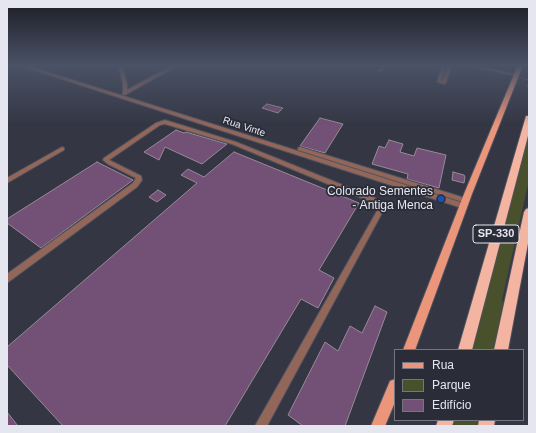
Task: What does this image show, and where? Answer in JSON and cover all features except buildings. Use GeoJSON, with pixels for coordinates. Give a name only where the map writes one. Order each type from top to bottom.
{"type":"FeatureCollection","features":[{"type":"Feature","properties":{"kind":"highway","name":"SP-330"},"geometry":{"type":"LineString","coordinates":[[465,349],[529,118]]}},
{"type":"Feature","properties":{"kind":"highway","name":"SP-330"},"geometry":{"type":"LineString","coordinates":[[501,349],[529,212]]}},
{"type":"Feature","properties":{"kind":"main road"},"geometry":{"type":"LineString","coordinates":[[409,349],[513,85]]}},
{"type":"Feature","properties":{"kind":"main road"},"geometry":{"type":"LineString","coordinates":[[378,426],[394,388]]}},
{"type":"Feature","properties":{"kind":"street","name":"Rua Vinte"},"geometry":{"type":"LineString","coordinates":[[85,85],[465,204]]}},
{"type":"Feature","properties":{"kind":"street","name":"Rua Vinte"},"geometry":{"type":"LineString","coordinates":[[95,85],[465,204]]}},
{"type":"Feature","properties":{"kind":"street"},"geometry":{"type":"LineString","coordinates":[[124,94],[125,85]]}},
{"type":"Feature","properties":{"kind":"street"},"geometry":{"type":"LineString","coordinates":[[124,94],[140,85]]}},
{"type":"Feature","properties":{"kind":"street"},"geometry":{"type":"LineString","coordinates":[[7,280],[135,185],[139,180],[139,177],[110,164],[106,160],[158,124],[166,122],[234,143],[372,200],[380,206],[380,211],[261,426]]}},
{"type":"Feature","properties":{"kind":"street"},"geometry":{"type":"LineString","coordinates":[[7,181],[62,149]]}},
{"type":"Feature","properties":{"kind":"green space"},"geometry":{"type":"Polygon","coordinates":[[[529,133],[529,180],[502,300],[503,303],[494,349],[471,349],[529,133]]]}},
{"type":"Feature","properties":{"kind":"green space"},"geometry":{"type":"Polygon","coordinates":[[[453,421],[478,421],[477,426],[451,426],[453,421]]]}},
{"type":"Feature","properties":{"kind":"place","name":"Colorado Sementes - Antiga Menca"},"geometry":{"type":"Point","coordinates":[441,199]}}]}
